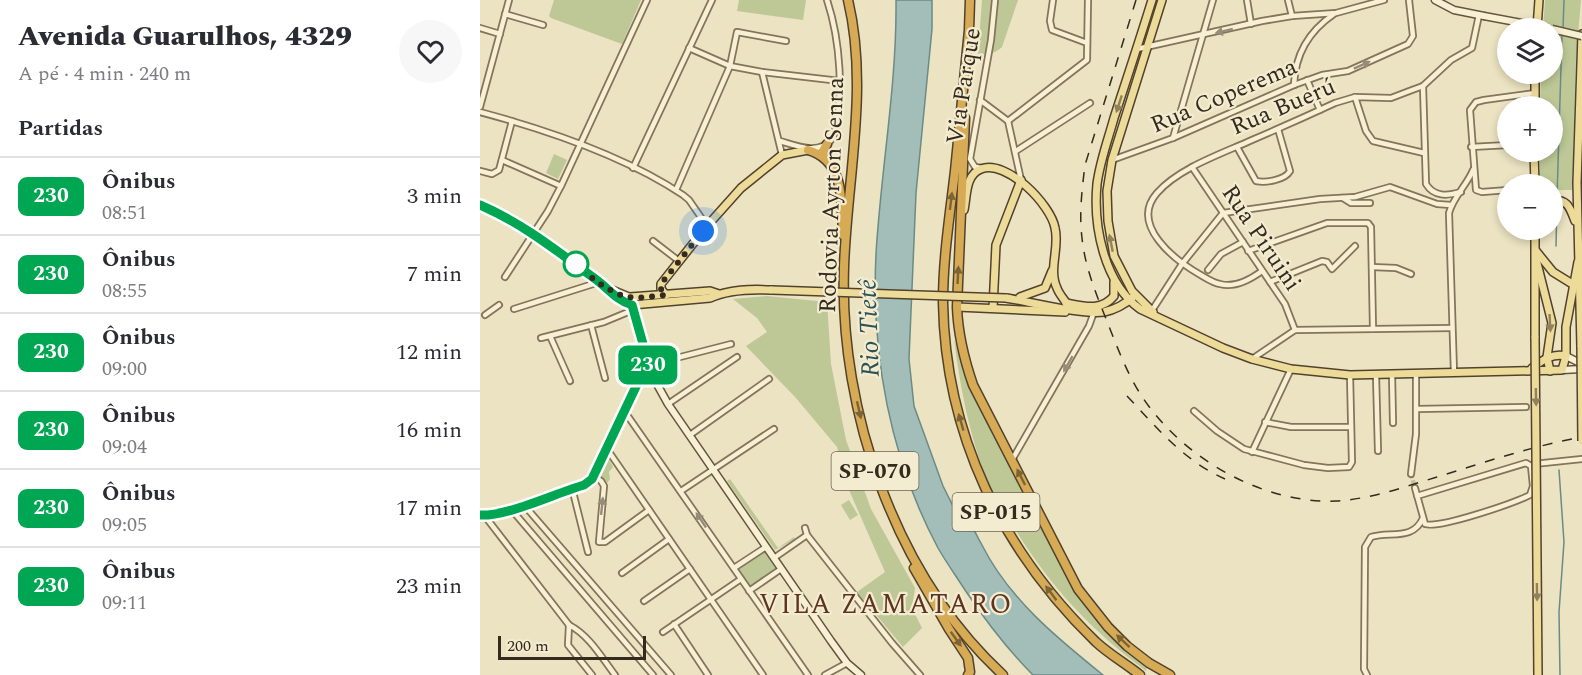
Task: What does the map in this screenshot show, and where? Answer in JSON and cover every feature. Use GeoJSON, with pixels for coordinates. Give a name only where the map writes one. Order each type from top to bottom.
{"type":"FeatureCollection","features":[{"type":"Feature","properties":{"kind":"highway","name":"Rodovia Ayrton Senna"},"geometry":{"type":"LineString","coordinates":[[848,0],[856,62],[856,108],[844,268],[849,354],[857,402],[869,452],[885,497],[901,532],[952,618],[977,649],[1003,675]]}},
{"type":"Feature","properties":{"kind":"highway"},"geometry":{"type":"LineString","coordinates":[[970,0],[963,88],[966,101],[957,307],[958,331],[973,385],[1078,589],[1108,627],[1164,675]]}},
{"type":"Feature","properties":{"kind":"highway","name":"SP-015"},"geometry":{"type":"LineString","coordinates":[[963,88],[946,240],[943,301],[945,339],[953,393],[968,445],[995,511],[1023,556],[1058,602],[1098,644],[1140,675]]}},
{"type":"Feature","properties":{"kind":"highway"},"geometry":{"type":"LineString","coordinates":[[827,144],[824,157],[839,181],[842,192],[844,268]]}},
{"type":"Feature","properties":{"kind":"highway"},"geometry":{"type":"LineString","coordinates":[[808,150],[824,157]]}},
{"type":"Feature","properties":{"kind":"highway"},"geometry":{"type":"LineString","coordinates":[[901,532],[902,542],[921,582],[969,658],[968,675]]}},
{"type":"Feature","properties":{"kind":"highway"},"geometry":{"type":"LineString","coordinates":[[1149,663],[1170,675]]}},
{"type":"Feature","properties":{"kind":"main road"},"geometry":{"type":"LineString","coordinates":[[481,208],[513,220],[616,296],[632,304],[710,298],[719,294],[753,289],[1020,297],[1095,307],[1108,303],[1116,291],[1099,230],[1097,183],[1103,156],[1152,0]]}},
{"type":"Feature","properties":{"kind":"main road"},"geometry":{"type":"LineString","coordinates":[[1153,314],[1132,298],[1122,275],[1111,244],[1107,215],[1107,185],[1112,160],[1162,0]]}},
{"type":"Feature","properties":{"kind":"main road"},"geometry":{"type":"LineString","coordinates":[[1435,0],[1454,10],[1497,18]]}},
{"type":"Feature","properties":{"kind":"main road"},"geometry":{"type":"LineString","coordinates":[[1538,18],[1539,0]]}},
{"type":"Feature","properties":{"kind":"main road"},"geometry":{"type":"LineString","coordinates":[[1563,32],[1582,35],[1576,287],[1581,347],[1582,441]]}},
{"type":"Feature","properties":{"kind":"main road"},"geometry":{"type":"LineString","coordinates":[[1535,84],[1535,93]]}},
{"type":"Feature","properties":{"kind":"main road"},"geometry":{"type":"LineString","coordinates":[[666,295],[661,289],[661,284],[736,192],[782,155],[808,150]]}},
{"type":"Feature","properties":{"kind":"main road"},"geometry":{"type":"LineString","coordinates":[[1103,156],[1112,160]]}},
{"type":"Feature","properties":{"kind":"main road"},"geometry":{"type":"LineString","coordinates":[[961,218],[965,209],[969,180],[972,175],[983,168],[1002,170],[1021,180],[1053,221],[1056,230],[1054,262],[1056,285],[1067,304]]}},
{"type":"Feature","properties":{"kind":"main road"},"geometry":{"type":"LineString","coordinates":[[993,308],[996,245],[1021,180]]}},
{"type":"Feature","properties":{"kind":"main road"},"geometry":{"type":"LineString","coordinates":[[1097,183],[1107,185]]}},
{"type":"Feature","properties":{"kind":"main road"},"geometry":{"type":"LineString","coordinates":[[1563,201],[1568,204],[1577,226]]}},
{"type":"Feature","properties":{"kind":"main road"},"geometry":{"type":"LineString","coordinates":[[1535,240],[1538,675]]}},
{"type":"Feature","properties":{"kind":"main road"},"geometry":{"type":"LineString","coordinates":[[1536,251],[1552,272],[1576,287]]}},
{"type":"Feature","properties":{"kind":"main road"},"geometry":{"type":"LineString","coordinates":[[1536,260],[1552,323],[1547,357],[1550,371]]}},
{"type":"Feature","properties":{"kind":"main road"},"geometry":{"type":"LineString","coordinates":[[1020,297],[1045,288],[1054,262]]}},
{"type":"Feature","properties":{"kind":"main road"},"geometry":{"type":"LineString","coordinates":[[1113,277],[1140,309]]}},
{"type":"Feature","properties":{"kind":"main road"},"geometry":{"type":"LineString","coordinates":[[1562,370],[1566,356],[1566,327],[1576,287]]}},
{"type":"Feature","properties":{"kind":"main road"},"geometry":{"type":"LineString","coordinates":[[632,304],[666,295],[710,291],[719,294]]}},
{"type":"Feature","properties":{"kind":"main road"},"geometry":{"type":"LineString","coordinates":[[1006,298],[1083,311]]}},
{"type":"Feature","properties":{"kind":"main road"},"geometry":{"type":"LineString","coordinates":[[957,307],[1101,312],[1116,308],[1132,298]]}},
{"type":"Feature","properties":{"kind":"main road"},"geometry":{"type":"LineString","coordinates":[[632,304],[652,377],[668,404],[847,663],[861,675]]}},
{"type":"Feature","properties":{"kind":"main road"},"geometry":{"type":"LineString","coordinates":[[1116,308],[1140,309],[1206,342],[1252,359],[1291,369],[1350,375],[1376,375],[1550,371],[1582,367]]}},
{"type":"Feature","properties":{"kind":"main road"},"geometry":{"type":"LineString","coordinates":[[1527,371],[1547,357],[1554,355],[1566,356],[1582,367]]}},
{"type":"Feature","properties":{"kind":"main road"},"geometry":{"type":"LineString","coordinates":[[482,515],[511,509],[584,485],[594,476],[649,365]]}},
{"type":"Feature","properties":{"kind":"main road"},"geometry":{"type":"LineString","coordinates":[[638,386],[652,377]]}},
{"type":"Feature","properties":{"kind":"street"},"geometry":{"type":"LineString","coordinates":[[480,107],[509,0]]}},
{"type":"Feature","properties":{"kind":"street"},"geometry":{"type":"LineString","coordinates":[[505,277],[534,234],[561,186],[647,0]]}},
{"type":"Feature","properties":{"kind":"street"},"geometry":{"type":"LineString","coordinates":[[633,168],[712,0]]}},
{"type":"Feature","properties":{"kind":"street"},"geometry":{"type":"LineString","coordinates":[[780,141],[808,150],[827,144],[834,133],[840,81],[836,33],[827,0]]}},
{"type":"Feature","properties":{"kind":"street","name":"Via Parque"},"geometry":{"type":"LineString","coordinates":[[983,168],[975,167],[970,159],[991,40],[995,0]]}},
{"type":"Feature","properties":{"kind":"street"},"geometry":{"type":"LineString","coordinates":[[1053,0],[1050,21],[1052,30],[1087,43]]}},
{"type":"Feature","properties":{"kind":"street"},"geometry":{"type":"LineString","coordinates":[[1008,121],[1087,60],[1088,0]]}},
{"type":"Feature","properties":{"kind":"street"},"geometry":{"type":"LineString","coordinates":[[1173,138],[1213,0]]}},
{"type":"Feature","properties":{"kind":"street"},"geometry":{"type":"LineString","coordinates":[[1247,0],[1251,24]]}},
{"type":"Feature","properties":{"kind":"street"},"geometry":{"type":"LineString","coordinates":[[1288,0],[1292,16]]}},
{"type":"Feature","properties":{"kind":"street"},"geometry":{"type":"LineString","coordinates":[[1137,49],[1292,16],[1336,13],[1384,0]]}},
{"type":"Feature","properties":{"kind":"street","name":"Rua Coperema"},"geometry":{"type":"LineString","coordinates":[[1112,160],[1173,138],[1294,85],[1348,71],[1408,44],[1412,40],[1413,31],[1408,0]]}},
{"type":"Feature","properties":{"kind":"street"},"geometry":{"type":"LineString","coordinates":[[1294,85],[1297,64],[1308,38],[1322,22],[1336,13]]}},
{"type":"Feature","properties":{"kind":"street"},"geometry":{"type":"LineString","coordinates":[[505,14],[543,25]]}},
{"type":"Feature","properties":{"kind":"street","name":"Rua Buerú"},"geometry":{"type":"LineString","coordinates":[[1262,271],[1251,279],[1220,284],[1182,264],[1157,239],[1151,228],[1148,209],[1157,193],[1192,167],[1320,110],[1355,97],[1391,98],[1423,86],[1451,60],[1472,48],[1482,15]]}},
{"type":"Feature","properties":{"kind":"street"},"geometry":{"type":"LineString","coordinates":[[480,28],[500,34]]}},
{"type":"Feature","properties":{"kind":"street"},"geometry":{"type":"LineString","coordinates":[[676,190],[730,66],[737,32],[786,41]]}},
{"type":"Feature","properties":{"kind":"street"},"geometry":{"type":"LineString","coordinates":[[689,48],[730,66],[840,81]]}},
{"type":"Feature","properties":{"kind":"street"},"geometry":{"type":"LineString","coordinates":[[762,72],[782,155]]}},
{"type":"Feature","properties":{"kind":"street"},"geometry":{"type":"LineString","coordinates":[[480,76],[488,78]]}},
{"type":"Feature","properties":{"kind":"street"},"geometry":{"type":"LineString","coordinates":[[1307,80],[1320,110]]}},
{"type":"Feature","properties":{"kind":"street"},"geometry":{"type":"LineString","coordinates":[[1423,86],[1426,184],[1430,190],[1444,195],[1461,192]]}},
{"type":"Feature","properties":{"kind":"street"},"geometry":{"type":"LineString","coordinates":[[1497,190],[1479,191],[1474,186],[1469,118],[1472,106],[1484,100],[1535,93]]}},
{"type":"Feature","properties":{"kind":"street"},"geometry":{"type":"LineString","coordinates":[[1355,97],[1366,131],[1373,141],[1424,153]]}},
{"type":"Feature","properties":{"kind":"street"},"geometry":{"type":"LineString","coordinates":[[980,100],[1008,121],[1021,180]]}},
{"type":"Feature","properties":{"kind":"street"},"geometry":{"type":"LineString","coordinates":[[1016,151],[1090,103]]}},
{"type":"Feature","properties":{"kind":"street"},"geometry":{"type":"LineString","coordinates":[[480,112],[549,132],[633,168],[676,190],[689,200],[707,226]]}},
{"type":"Feature","properties":{"kind":"street"},"geometry":{"type":"LineString","coordinates":[[480,171],[488,174],[496,173],[502,160],[512,121]]}},
{"type":"Feature","properties":{"kind":"street"},"geometry":{"type":"LineString","coordinates":[[1237,147],[1256,181],[1286,177],[1290,171],[1278,129]]}},
{"type":"Feature","properties":{"kind":"street"},"geometry":{"type":"LineString","coordinates":[[1471,147],[1497,146]]}},
{"type":"Feature","properties":{"kind":"street"},"geometry":{"type":"LineString","coordinates":[[502,160],[561,186]]}},
{"type":"Feature","properties":{"kind":"street","name":"Rua Piruini"},"geometry":{"type":"LineString","coordinates":[[1192,167],[1285,304],[1295,330]]}},
{"type":"Feature","properties":{"kind":"street"},"geometry":{"type":"LineString","coordinates":[[1454,373],[1449,222],[1451,205],[1473,170]]}},
{"type":"Feature","properties":{"kind":"street"},"geometry":{"type":"LineString","coordinates":[[1153,314],[1182,264],[1223,213],[1320,199],[1343,198],[1390,187],[1437,204],[1451,205]]}},
{"type":"Feature","properties":{"kind":"street"},"geometry":{"type":"LineString","coordinates":[[1343,198],[1351,203],[1370,203]]}},
{"type":"Feature","properties":{"kind":"street"},"geometry":{"type":"LineString","coordinates":[[1248,251],[1327,222],[1366,223],[1371,227],[1373,329]]}},
{"type":"Feature","properties":{"kind":"street"},"geometry":{"type":"LineString","coordinates":[[653,241],[679,261]]}},
{"type":"Feature","properties":{"kind":"street"},"geometry":{"type":"LineString","coordinates":[[1208,270],[1221,254],[1243,242]]}},
{"type":"Feature","properties":{"kind":"street"},"geometry":{"type":"LineString","coordinates":[[1270,282],[1322,261],[1327,262],[1332,269],[1355,246]]}},
{"type":"Feature","properties":{"kind":"street"},"geometry":{"type":"LineString","coordinates":[[1372,267],[1396,268],[1412,274]]}},
{"type":"Feature","properties":{"kind":"street"},"geometry":{"type":"LineString","coordinates":[[514,309],[593,284],[597,280]]}},
{"type":"Feature","properties":{"kind":"street"},"geometry":{"type":"LineString","coordinates":[[542,338],[591,325],[632,304]]}},
{"type":"Feature","properties":{"kind":"street"},"geometry":{"type":"LineString","coordinates":[[485,315],[499,305]]}},
{"type":"Feature","properties":{"kind":"street"},"geometry":{"type":"LineString","coordinates":[[1012,460],[1089,326],[1094,312]]}},
{"type":"Feature","properties":{"kind":"street"},"geometry":{"type":"LineString","coordinates":[[591,325],[605,378]]}},
{"type":"Feature","properties":{"kind":"street"},"geometry":{"type":"LineString","coordinates":[[1252,359],[1295,330],[1452,328]]}},
{"type":"Feature","properties":{"kind":"street"},"geometry":{"type":"LineString","coordinates":[[550,336],[570,381]]}},
{"type":"Feature","properties":{"kind":"street"},"geometry":{"type":"LineString","coordinates":[[649,365],[730,344]]}},
{"type":"Feature","properties":{"kind":"street"},"geometry":{"type":"LineString","coordinates":[[668,404],[736,357]]}},
{"type":"Feature","properties":{"kind":"street"},"geometry":{"type":"LineString","coordinates":[[1252,452],[1291,369]]}},
{"type":"Feature","properties":{"kind":"street"},"geometry":{"type":"LineString","coordinates":[[1392,374],[1393,423]]}},
{"type":"Feature","properties":{"kind":"street"},"geometry":{"type":"LineString","coordinates":[[1411,474],[1416,434],[1416,374]]}},
{"type":"Feature","properties":{"kind":"street"},"geometry":{"type":"LineString","coordinates":[[1194,411],[1239,446],[1252,452],[1321,468],[1349,467],[1352,462],[1350,375]]}},
{"type":"Feature","properties":{"kind":"street"},"geometry":{"type":"LineString","coordinates":[[1376,375],[1378,451]]}},
{"type":"Feature","properties":{"kind":"street"},"geometry":{"type":"LineString","coordinates":[[690,435],[769,379]]}},
{"type":"Feature","properties":{"kind":"street"},"geometry":{"type":"LineString","coordinates":[[1417,409],[1526,407]]}},
{"type":"Feature","properties":{"kind":"street"},"geometry":{"type":"LineString","coordinates":[[625,412],[808,675]]}},
{"type":"Feature","properties":{"kind":"street"},"geometry":{"type":"LineString","coordinates":[[1265,422],[1291,427],[1352,427]]}},
{"type":"Feature","properties":{"kind":"street"},"geometry":{"type":"LineString","coordinates":[[681,491],[774,429]]}},
{"type":"Feature","properties":{"kind":"street"},"geometry":{"type":"LineString","coordinates":[[607,449],[763,675]]}},
{"type":"Feature","properties":{"kind":"street"},"geometry":{"type":"LineString","coordinates":[[1417,496],[1527,463],[1551,464],[1582,459]]}},
{"type":"Feature","properties":{"kind":"street"},"geometry":{"type":"LineString","coordinates":[[1415,488],[1427,525],[1442,523],[1503,506],[1530,495],[1533,486],[1531,466],[1527,463]]}},
{"type":"Feature","properties":{"kind":"street"},"geometry":{"type":"LineString","coordinates":[[594,476],[604,486],[599,542],[604,542],[649,510]]}},
{"type":"Feature","properties":{"kind":"street"},"geometry":{"type":"LineString","coordinates":[[572,488],[588,552]]}},
{"type":"Feature","properties":{"kind":"street"},"geometry":{"type":"LineString","coordinates":[[524,505],[671,675]]}},
{"type":"Feature","properties":{"kind":"street"},"geometry":{"type":"LineString","coordinates":[[511,509],[653,675]]}},
{"type":"Feature","properties":{"kind":"street"},"geometry":{"type":"LineString","coordinates":[[482,515],[569,625],[586,638],[615,675]]}},
{"type":"Feature","properties":{"kind":"street"},"geometry":{"type":"LineString","coordinates":[[1367,675],[1364,669],[1365,547],[1367,541],[1376,535],[1402,534],[1415,530],[1423,518]]}},
{"type":"Feature","properties":{"kind":"street"},"geometry":{"type":"LineString","coordinates":[[805,528],[807,535],[816,543],[892,643],[920,675]]}},
{"type":"Feature","properties":{"kind":"street"},"geometry":{"type":"LineString","coordinates":[[774,558],[807,535]]}},
{"type":"Feature","properties":{"kind":"street"},"geometry":{"type":"LineString","coordinates":[[622,573],[669,539]]}},
{"type":"Feature","properties":{"kind":"street"},"geometry":{"type":"LineString","coordinates":[[734,568],[766,547]]}},
{"type":"Feature","properties":{"kind":"street"},"geometry":{"type":"LineString","coordinates":[[644,601],[690,569]]}},
{"type":"Feature","properties":{"kind":"street"},"geometry":{"type":"LineString","coordinates":[[749,591],[781,569]]}},
{"type":"Feature","properties":{"kind":"street"},"geometry":{"type":"LineString","coordinates":[[663,632],[741,579]]}},
{"type":"Feature","properties":{"kind":"street"},"geometry":{"type":"LineString","coordinates":[[674,624],[708,675]]}},
{"type":"Feature","properties":{"kind":"street"},"geometry":{"type":"LineString","coordinates":[[569,625],[568,645],[592,675]]}},
{"type":"Feature","properties":{"kind":"street"},"geometry":{"type":"LineString","coordinates":[[825,675],[847,663]]}},
{"type":"Feature","properties":{"kind":"green space"},"geometry":{"type":"Polygon","coordinates":[[[554,0],[641,0],[622,44],[551,18],[549,16],[554,0]]]}},
{"type":"Feature","properties":{"kind":"green space"},"geometry":{"type":"Polygon","coordinates":[[[739,0],[806,0],[803,20],[737,11],[739,0]]]}},
{"type":"Feature","properties":{"kind":"green space"},"geometry":{"type":"Polygon","coordinates":[[[982,0],[1018,0],[1002,47],[988,54],[978,54],[982,0]]]}},
{"type":"Feature","properties":{"kind":"green space"},"geometry":{"type":"Polygon","coordinates":[[[1545,0],[1581,0],[1576,59],[1572,190],[1563,190],[1563,174],[1540,174],[1540,162],[1563,162],[1563,96],[1540,96],[1541,84],[1563,84],[1563,18],[1544,18],[1545,0]]]}},
{"type":"Feature","properties":{"kind":"green space"},"geometry":{"type":"Polygon","coordinates":[[[554,154],[567,160],[558,179],[546,173],[554,154]]]}},
{"type":"Feature","properties":{"kind":"green space"},"geometry":{"type":"Polygon","coordinates":[[[767,296],[827,302],[831,364],[846,440],[871,509],[915,588],[912,608],[922,628],[903,647],[857,592],[885,572],[849,490],[837,447],[796,398],[746,346],[767,332],[757,318],[733,299],[767,296]]]}},
{"type":"Feature","properties":{"kind":"green space"},"geometry":{"type":"Polygon","coordinates":[[[954,339],[966,377],[1075,592],[1101,625],[1147,667],[1146,671],[1089,623],[1056,587],[991,491],[970,427],[954,339]]]}},
{"type":"Feature","properties":{"kind":"green space"},"geometry":{"type":"Polygon","coordinates":[[[608,457],[613,467],[609,472],[610,479],[607,483],[599,476],[608,457]]]}},
{"type":"Feature","properties":{"kind":"green space"},"geometry":{"type":"Polygon","coordinates":[[[730,479],[778,548],[794,537],[795,539],[775,550],[727,481],[730,479]]]}},
{"type":"Feature","properties":{"kind":"green space"},"geometry":{"type":"Polygon","coordinates":[[[849,500],[858,515],[850,520],[841,505],[849,500]]]}},
{"type":"Feature","properties":{"kind":"green space"},"geometry":{"type":"Polygon","coordinates":[[[764,551],[777,569],[751,588],[738,569],[764,551]]]}},
{"type":"Feature","properties":{"kind":"water","name":"Rio Tietê"},"geometry":{"type":"Polygon","coordinates":[[[896,0],[932,0],[932,29],[916,193],[909,359],[914,406],[943,486],[953,506],[959,507],[978,499],[982,505],[973,515],[973,526],[993,565],[1035,616],[1103,675],[1033,675],[997,634],[951,569],[921,514],[907,478],[887,405],[881,368],[875,292],[878,222],[894,64],[896,0]]]}},
{"type":"Feature","properties":{"kind":"waterway"},"geometry":{"type":"LineString","coordinates":[[1563,29],[1564,0]]}},
{"type":"Feature","properties":{"kind":"waterway"},"geometry":{"type":"LineString","coordinates":[[1558,174],[1560,84]]}},
{"type":"Feature","properties":{"kind":"waterway"},"geometry":{"type":"LineString","coordinates":[[1556,240],[1556,246]]}},
{"type":"Feature","properties":{"kind":"waterway"},"geometry":{"type":"LineString","coordinates":[[1559,470],[1564,542],[1559,612],[1560,675]]}},
{"type":"Feature","properties":{"kind":"tunnel"},"geometry":{"type":"LineString","coordinates":[[1411,474],[1415,488]]}},
{"type":"Feature","properties":{"kind":"railway"},"geometry":{"type":"LineString","coordinates":[[1136,0],[1085,165],[1081,229],[1092,282],[1128,372],[1143,398],[1180,440],[1203,458],[1254,486],[1281,495],[1308,500],[1336,501],[1387,492],[1509,455],[1582,437]]}},
{"type":"Feature","properties":{"kind":"railway"},"geometry":{"type":"LineString","coordinates":[[1127,396],[1160,432],[1184,453],[1210,472],[1225,479]]}},
{"type":"Feature","properties":{"kind":"bus line","name":"230"},"geometry":{"type":"LineString","coordinates":[[480,205],[513,220],[616,296],[632,305],[649,365],[641,376],[592,479],[584,485],[524,505],[494,514],[480,515]]}},
{"type":"Feature","properties":{"kind":"district","name":"VILA ZAMATARO"},"geometry":{"type":"Point","coordinates":[886,605]}},
{"type":"Feature","properties":{"kind":"route"},"geometry":{"type":"LineString","coordinates":[[576,264],[606,287],[625,296],[666,295],[662,293],[661,284],[703,231]]}}]}
